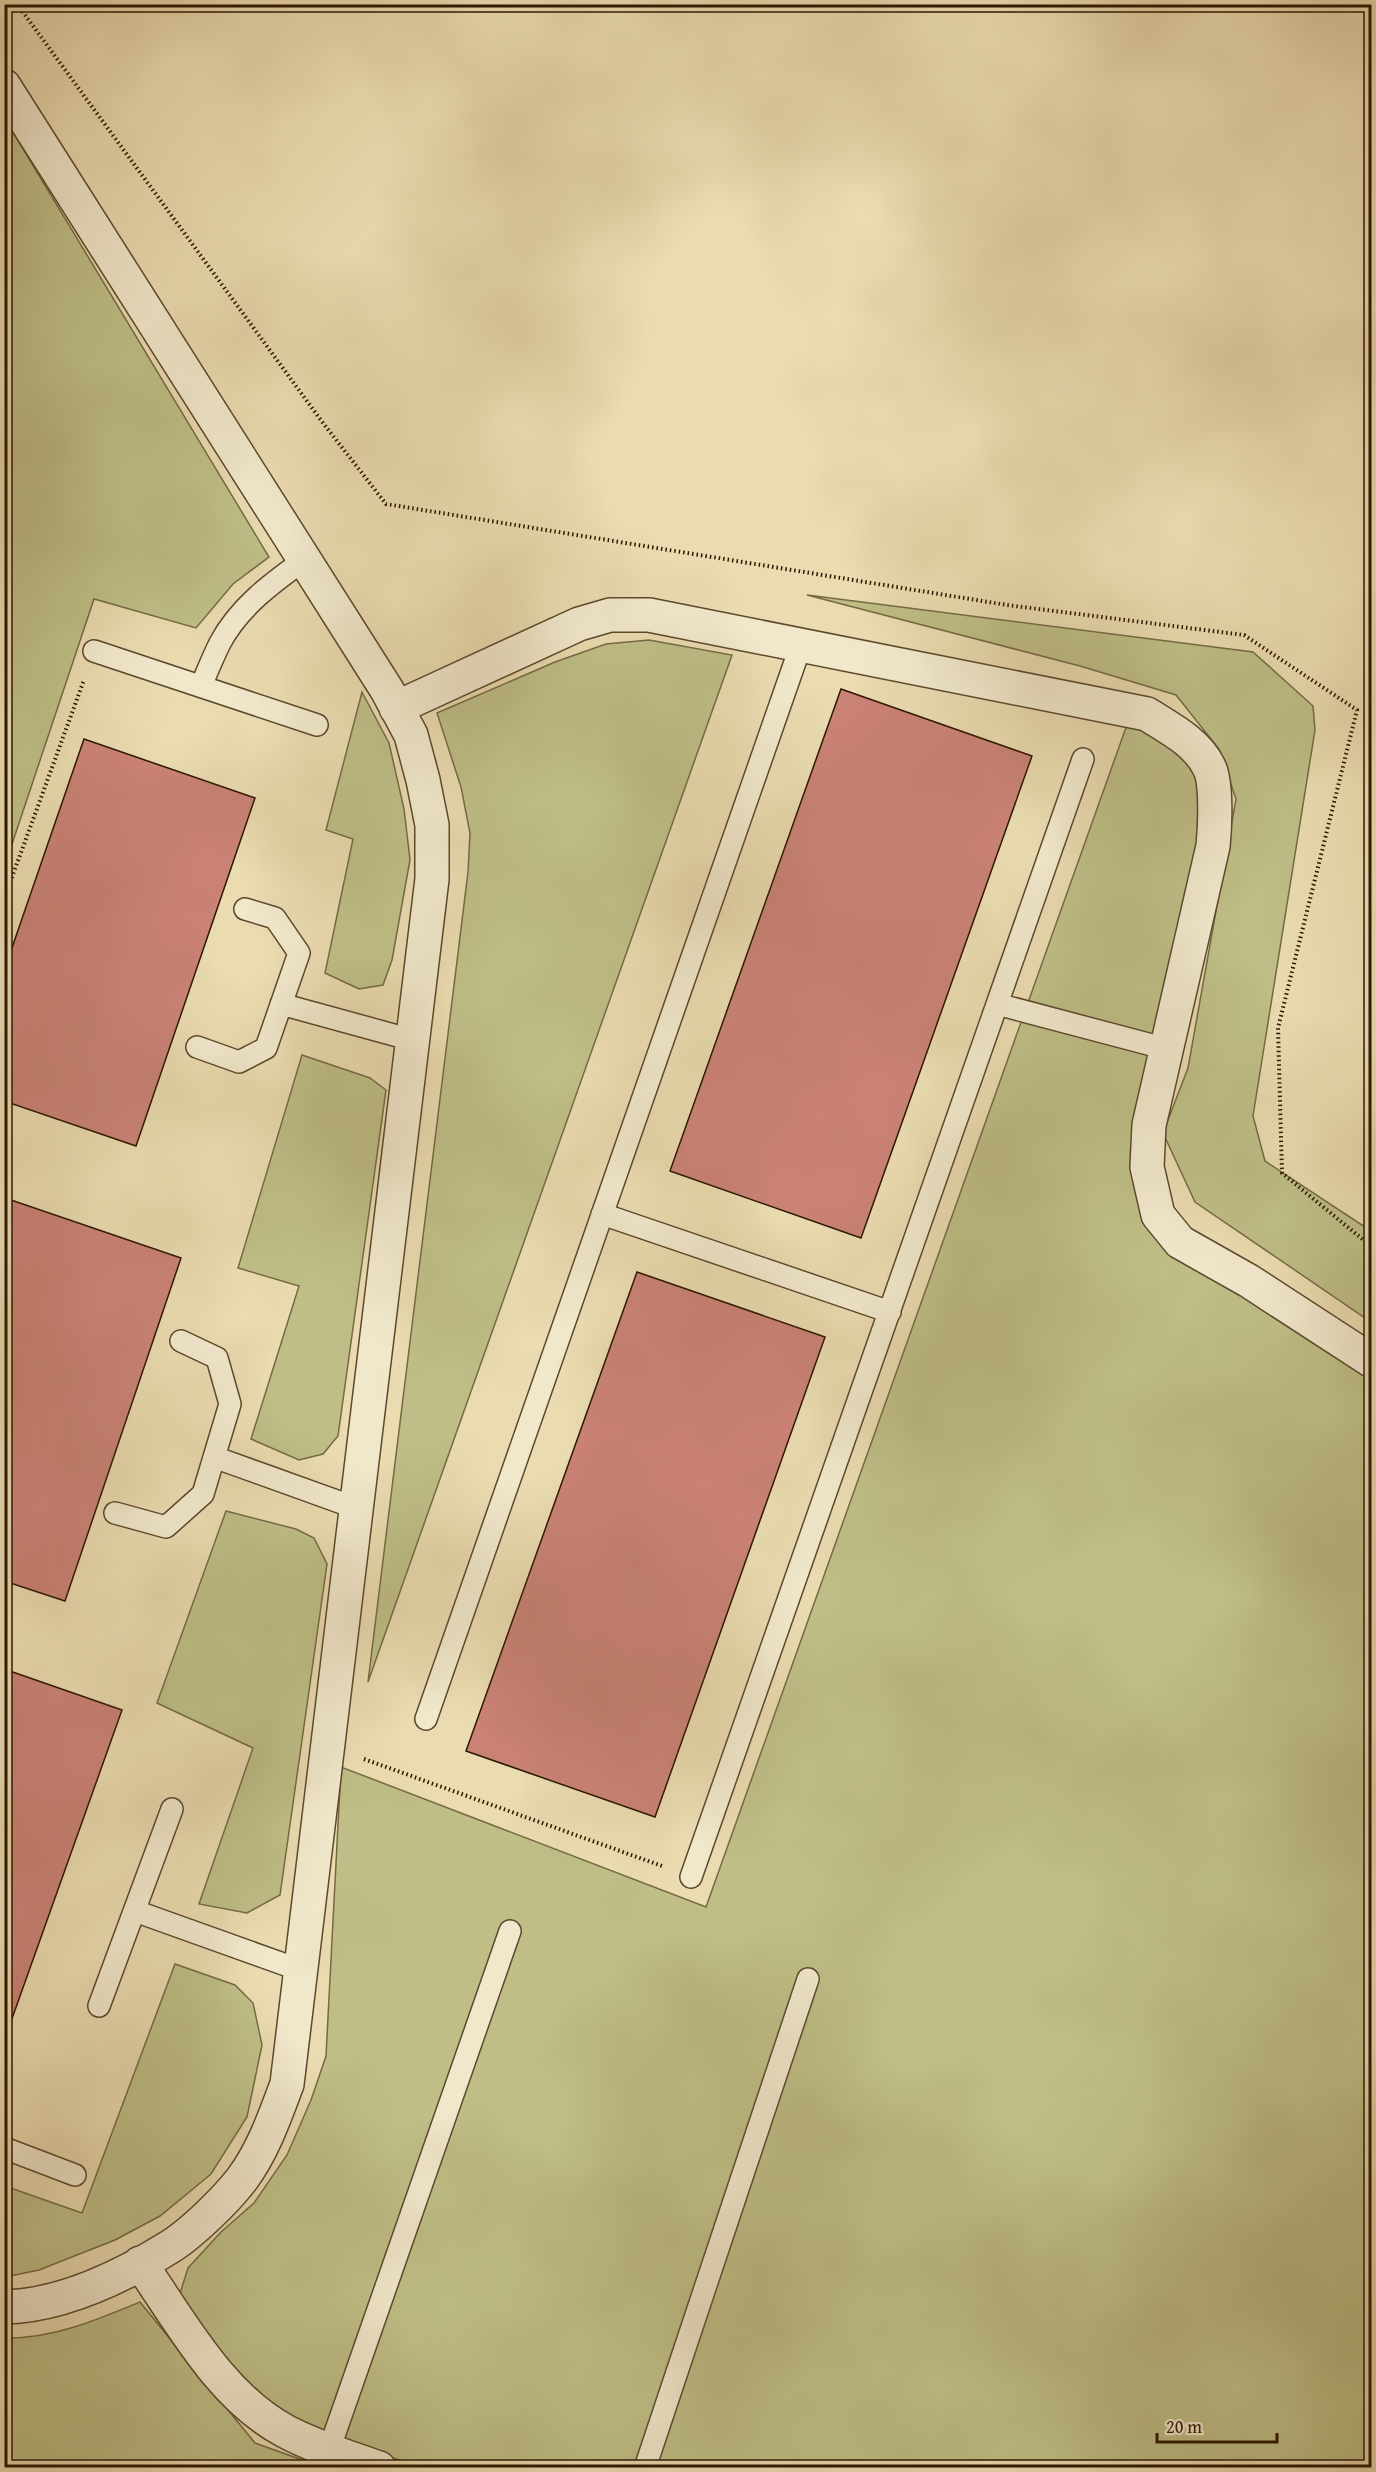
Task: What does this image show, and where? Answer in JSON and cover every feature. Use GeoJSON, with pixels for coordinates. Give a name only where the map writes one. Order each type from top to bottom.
{"type":"FeatureCollection","features":[{"type":"Feature","properties":{"kind":"street"},"geometry":{"type":"LineString","coordinates":[[4,86],[396,708],[411,735],[432,825],[432,879],[287,2084],[269,2130],[242,2179],[212,2211],[170,2248],[115,2276],[64,2296],[4,2307]]}},
{"type":"Feature","properties":{"kind":"street"},"geometry":{"type":"LineString","coordinates":[[396,708],[579,624],[610,615],[649,615],[1147,714],[1185,738],[1210,768],[1216,816],[1213,846],[1149,1125],[1147,1167],[1158,1215],[1180,1242],[1249,1281],[1371,1361]]}},
{"type":"Feature","properties":{"kind":"street"},"geometry":{"type":"LineString","coordinates":[[140,2263],[218,2373],[244,2402],[284,2431],[379,2468]]}},
{"type":"Feature","properties":{"kind":"lane"},"geometry":{"type":"LineString","coordinates":[[201,687],[221,642],[242,612],[266,588],[304,560]]}},
{"type":"Feature","properties":{"kind":"lane"},"geometry":{"type":"LineString","coordinates":[[426,1719],[801,645]]}},
{"type":"Feature","properties":{"kind":"lane"},"geometry":{"type":"LineString","coordinates":[[94,651],[317,725]]}},
{"type":"Feature","properties":{"kind":"lane"},"geometry":{"type":"LineString","coordinates":[[691,1877],[1083,759]]}},
{"type":"Feature","properties":{"kind":"lane"},"geometry":{"type":"LineString","coordinates":[[197,1047],[239,1062],[266,1048],[299,953],[275,918],[245,909]]}},
{"type":"Feature","properties":{"kind":"lane"},"geometry":{"type":"LineString","coordinates":[[281,1004],[412,1040]]}},
{"type":"Feature","properties":{"kind":"lane"},"geometry":{"type":"LineString","coordinates":[[997,1004],[1167,1049]]}},
{"type":"Feature","properties":{"kind":"lane"},"geometry":{"type":"LineString","coordinates":[[602,1214],[890,1312]]}},
{"type":"Feature","properties":{"kind":"lane"},"geometry":{"type":"LineString","coordinates":[[115,1512],[166,1527],[203,1494],[230,1404],[218,1358],[182,1341]]}},
{"type":"Feature","properties":{"kind":"lane"},"geometry":{"type":"LineString","coordinates":[[214,1457],[356,1508]]}},
{"type":"Feature","properties":{"kind":"lane"},"geometry":{"type":"LineString","coordinates":[[99,2006],[172,1809]]}},
{"type":"Feature","properties":{"kind":"lane"},"geometry":{"type":"LineString","coordinates":[[135,1911],[300,1970]]}},
{"type":"Feature","properties":{"kind":"lane"},"geometry":{"type":"LineString","coordinates":[[329,2450],[510,1931]]}},
{"type":"Feature","properties":{"kind":"lane"},"geometry":{"type":"LineString","coordinates":[[645,2468],[808,1979]]}},
{"type":"Feature","properties":{"kind":"lane"},"geometry":{"type":"LineString","coordinates":[[4,2148],[75,2175]]}},
{"type":"Feature","properties":{"kind":"path"},"geometry":{"type":"LineString","coordinates":[[17,4],[323,423],[386,504],[1007,605],[1244,635],[1357,710],[1278,1028],[1282,1173],[1371,1247]]}},
{"type":"Feature","properties":{"kind":"path"},"geometry":{"type":"LineString","coordinates":[[4,899],[94,651]]}},
{"type":"Feature","properties":{"kind":"path"},"geometry":{"type":"LineString","coordinates":[[327,1746],[691,1877]]}},
{"type":"Feature","properties":{"kind":"green space"},"geometry":{"type":"Polygon","coordinates":[[[5,119],[269,557],[233,584],[196,628],[94,599],[5,865],[5,119]]]}},
{"type":"Feature","properties":{"kind":"green space"},"geometry":{"type":"Polygon","coordinates":[[[807,595],[1253,652],[1313,706],[1315,730],[1253,1116],[1265,1161],[1371,1231],[1371,1322],[1195,1202],[1163,1133],[1188,1068],[1236,799],[1219,749],[1176,695],[1080,666],[807,595]]]}},
{"type":"Feature","properties":{"kind":"green space"},"geometry":{"type":"Polygon","coordinates":[[[649,640],[732,655],[368,1682],[468,872],[470,833],[461,787],[437,713],[555,662],[606,644],[649,640]]]}},
{"type":"Feature","properties":{"kind":"green space"},"geometry":{"type":"Polygon","coordinates":[[[362,692],[389,743],[404,809],[410,860],[392,960],[383,985],[359,989],[325,973],[353,839],[326,830],[362,692]]]}},
{"type":"Feature","properties":{"kind":"green space"},"geometry":{"type":"Polygon","coordinates":[[[1129,719],[1177,747],[1198,773],[1203,816],[1147,1220],[1371,1375],[1371,2467],[422,2467],[333,2439],[290,2420],[252,2393],[178,2300],[188,2268],[221,2232],[254,2203],[287,2155],[311,2100],[326,2056],[341,1767],[706,1907],[1129,719]]]}},
{"type":"Feature","properties":{"kind":"green space"},"geometry":{"type":"Polygon","coordinates":[[[302,1055],[370,1078],[386,1090],[338,1436],[323,1454],[299,1460],[251,1439],[299,1286],[238,1268],[302,1055]]]}},
{"type":"Feature","properties":{"kind":"green space"},"geometry":{"type":"Polygon","coordinates":[[[226,1511],[296,1529],[314,1538],[327,1564],[280,1895],[247,1913],[199,1904],[253,1748],[157,1703],[226,1511]]]}},
{"type":"Feature","properties":{"kind":"green space"},"geometry":{"type":"Polygon","coordinates":[[[175,1964],[235,1985],[253,2003],[262,2045],[247,2117],[211,2174],[160,2216],[115,2240],[39,2270],[5,2277],[5,2186],[82,2213],[175,1964]]]}},
{"type":"Feature","properties":{"kind":"green space"},"geometry":{"type":"Polygon","coordinates":[[[140,2302],[255,2443],[322,2467],[5,2468],[5,2338],[57,2332],[91,2322],[140,2302]]]}},
{"type":"Feature","properties":{"kind":"building"},"geometry":{"type":"Polygon","coordinates":[[[841,689],[1032,756],[861,1238],[670,1171],[841,689]]]}},
{"type":"Feature","properties":{"kind":"building"},"geometry":{"type":"Polygon","coordinates":[[[84,739],[255,798],[136,1146],[4,1101],[4,971],[84,739]]]}},
{"type":"Feature","properties":{"kind":"building"},"geometry":{"type":"Polygon","coordinates":[[[11,1200],[181,1258],[65,1601],[4,1581],[4,1218],[11,1200]]]}},
{"type":"Feature","properties":{"kind":"building"},"geometry":{"type":"Polygon","coordinates":[[[637,1272],[825,1337],[655,1817],[466,1751],[637,1272]]]}},
{"type":"Feature","properties":{"kind":"building"},"geometry":{"type":"Polygon","coordinates":[[[4,1669],[122,1710],[4,2041],[4,1669]]]}}]}
